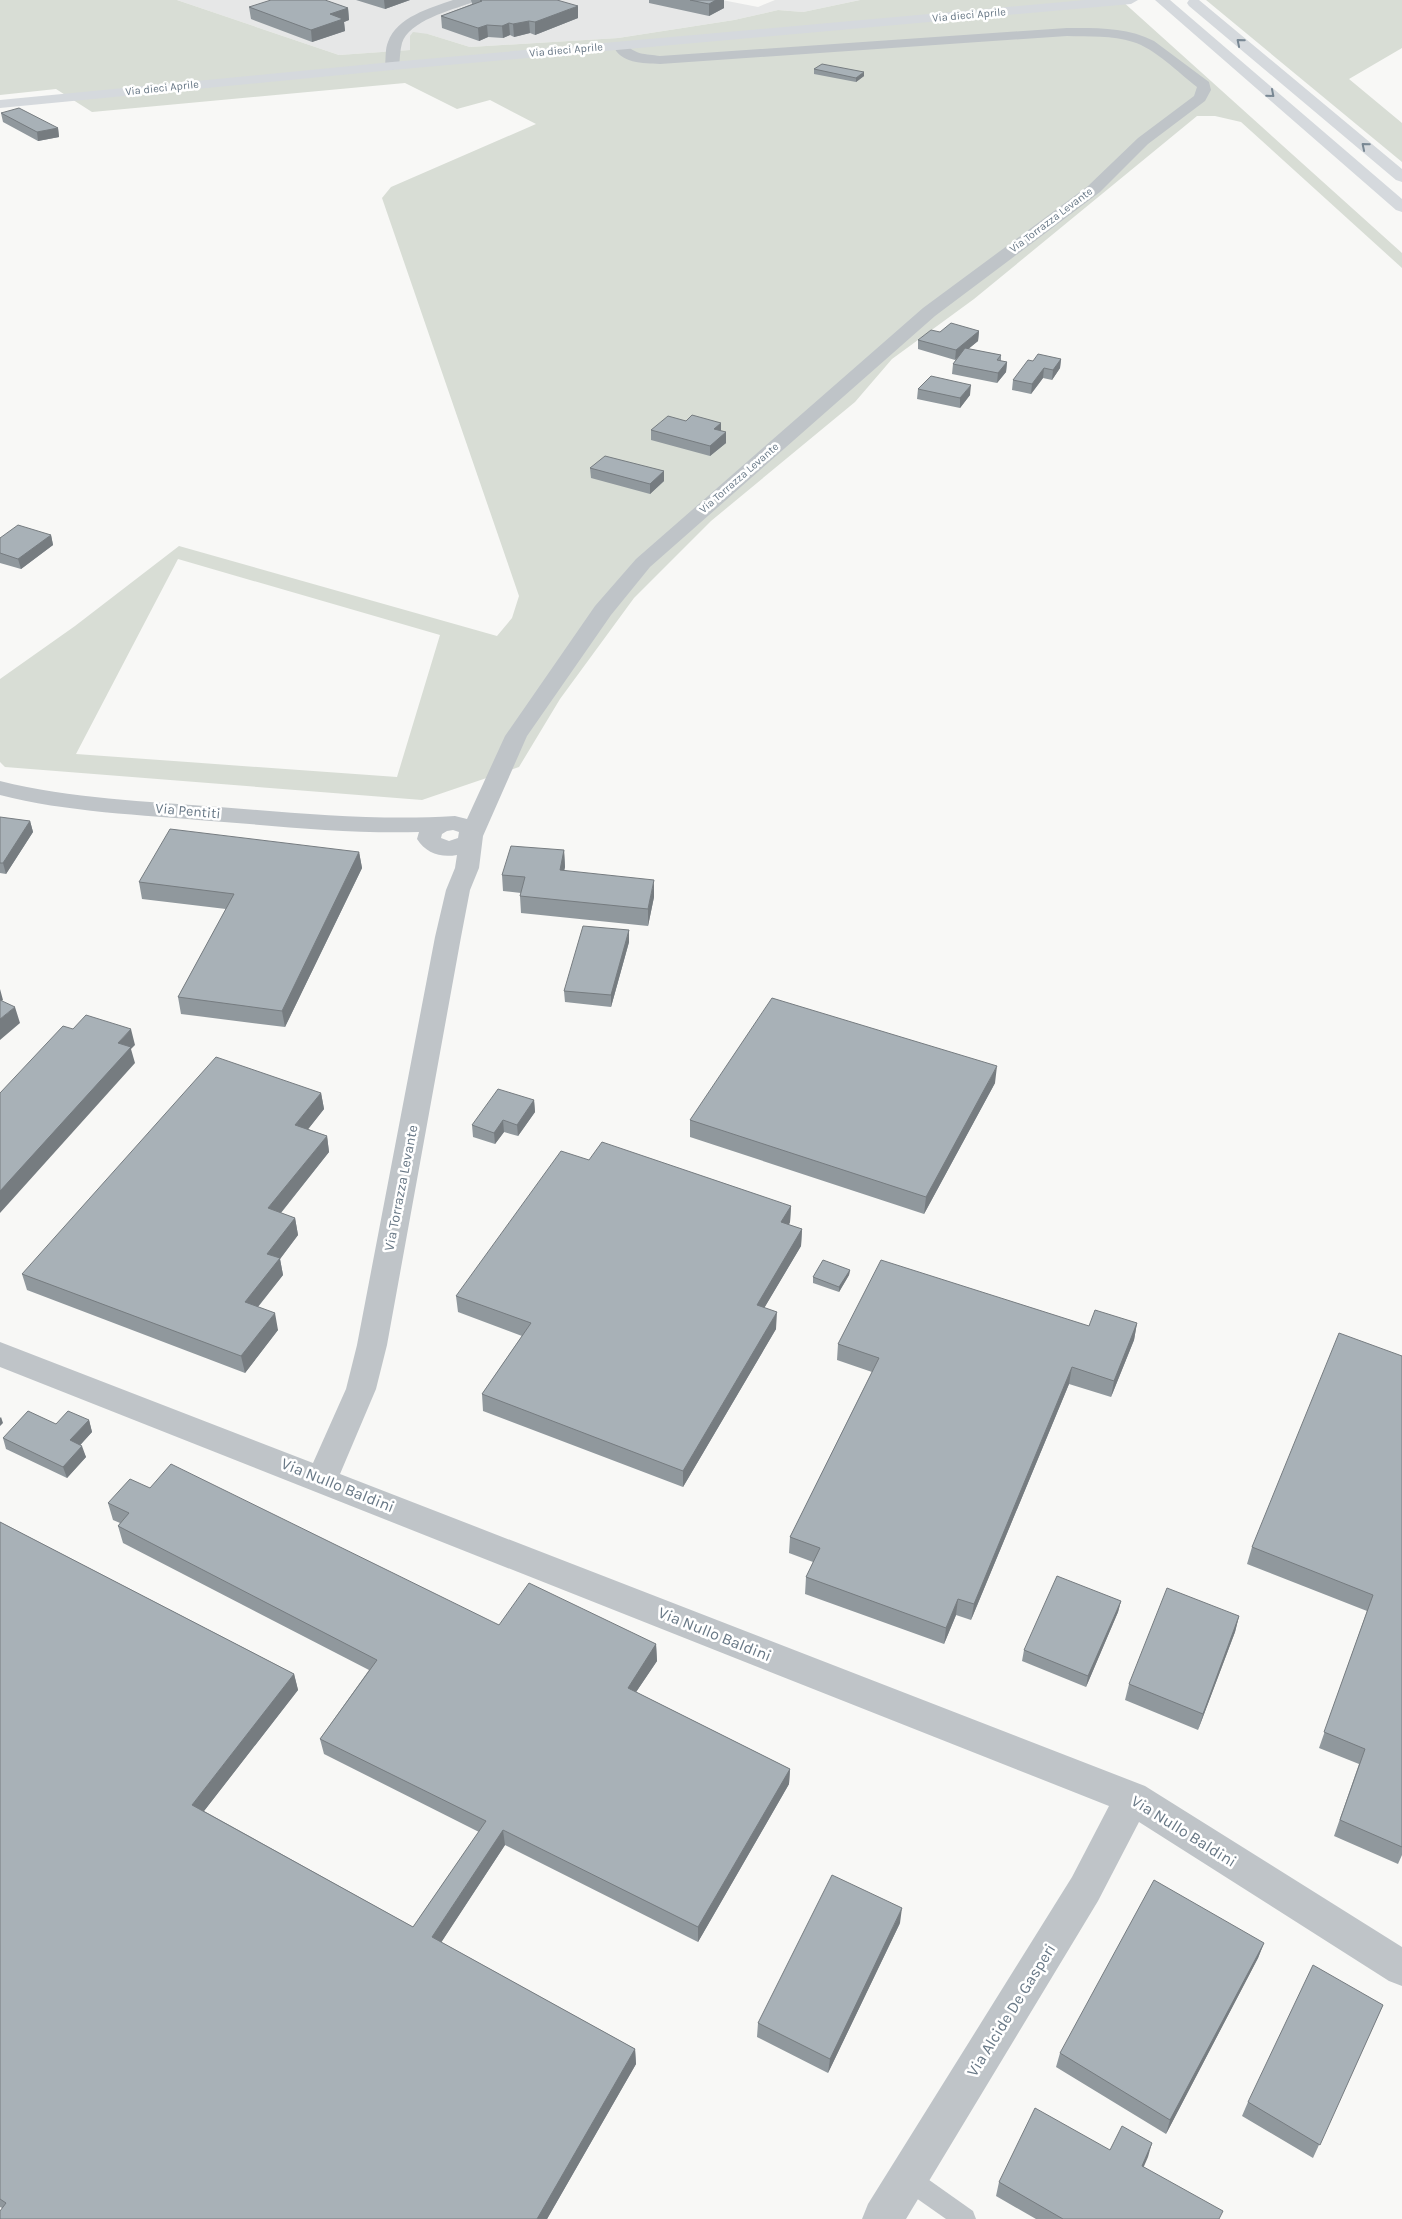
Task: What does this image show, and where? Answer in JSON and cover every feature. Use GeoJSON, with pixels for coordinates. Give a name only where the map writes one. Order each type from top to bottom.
{"type":"FeatureCollection","features":[{"type":"Feature","properties":{"kind":"main road","name":"Via dieci Aprile"},"geometry":{"type":"LineString","coordinates":[[0,104],[392,66],[1132,0]]}},
{"type":"Feature","properties":{"kind":"main road"},"geometry":{"type":"LineString","coordinates":[[1152,0],[1207,39]]}},
{"type":"Feature","properties":{"kind":"main road"},"geometry":{"type":"LineString","coordinates":[[1162,0],[1402,207]]}},
{"type":"Feature","properties":{"kind":"main road"},"geometry":{"type":"LineString","coordinates":[[1190,0],[1402,177]]}},
{"type":"Feature","properties":{"kind":"street"},"geometry":{"type":"LineString","coordinates":[[392,66],[396,41],[406,26],[430,13],[466,0]]}},
{"type":"Feature","properties":{"kind":"street","name":"Via Torrazza Levante"},"geometry":{"type":"LineString","coordinates":[[322,1479],[361,1389],[372,1345],[458,890],[467,868],[471,837],[516,736],[603,611],[643,563],[929,312],[1094,189],[1143,141],[1200,98],[1204,90],[1204,85],[1197,78],[1149,44],[1126,36],[1102,32],[1048,33],[660,60],[636,58],[622,50],[620,46]]}},
{"type":"Feature","properties":{"kind":"street","name":"Via Pentiti"},"geometry":{"type":"LineString","coordinates":[[0,788],[34,797],[179,811],[377,826],[440,834],[467,827],[471,837]]}},
{"type":"Feature","properties":{"kind":"street"},"geometry":{"type":"LineString","coordinates":[[440,834],[488,796]]}},
{"type":"Feature","properties":{"kind":"street","name":"Via Torrazza Levante"},"geometry":{"type":"LineString","coordinates":[[440,834],[458,890]]}},
{"type":"Feature","properties":{"kind":"street","name":"Via Nullo Baldini"},"geometry":{"type":"LineString","coordinates":[[0,1354],[1132,1798],[1402,1968]]}},
{"type":"Feature","properties":{"kind":"street","name":"Via Alcide De Gasperi"},"geometry":{"type":"LineString","coordinates":[[883,2219],[1085,1889],[1132,1798]]}},
{"type":"Feature","properties":{"kind":"lane"},"geometry":{"type":"LineString","coordinates":[[907,2178],[965,2219]]}},
{"type":"Feature","properties":{"kind":"shaded area"},"geometry":{"type":"Polygon","coordinates":[[[0,0],[177,0],[339,55],[410,50],[410,36],[413,32],[428,34],[470,47],[618,38],[734,20],[778,10],[803,12],[860,0],[1121,0],[1402,253],[1402,268],[1241,122],[1215,116],[1197,116],[974,299],[892,359],[855,402],[711,521],[634,598],[560,699],[519,767],[422,800],[5,767],[0,762],[0,679],[75,626],[179,546],[497,636],[512,618],[519,596],[382,198],[391,187],[536,124],[490,100],[457,109],[405,83],[92,112],[56,89],[0,95],[0,0]],[[178,559],[76,754],[397,777],[440,635],[178,559]]]}},
{"type":"Feature","properties":{"kind":"shaded area"},"geometry":{"type":"Polygon","coordinates":[[[177,0],[722,0],[758,7],[775,0],[860,0],[803,12],[778,10],[734,20],[618,38],[470,47],[428,34],[410,45],[411,50],[339,55],[177,0]]]}},
{"type":"Feature","properties":{"kind":"shaded area"},"geometry":{"type":"Polygon","coordinates":[[[1206,0],[1402,0],[1402,48],[1349,79],[1402,123],[1402,162],[1206,0]]]}},
{"type":"Feature","properties":{"kind":"building"},"geometry":{"type":"Polygon","coordinates":[[[271,0],[325,0],[348,8],[330,14],[343,19],[311,30],[249,7],[271,0]]]}},
{"type":"Feature","properties":{"kind":"building"},"geometry":{"type":"Polygon","coordinates":[[[480,0],[557,0],[578,6],[535,22],[509,23],[502,26],[487,25],[478,28],[441,16],[482,1],[480,0]]]}},
{"type":"Feature","properties":{"kind":"building"},"geometry":{"type":"Polygon","coordinates":[[[690,0],[716,0],[709,4],[690,0]]]}},
{"type":"Feature","properties":{"kind":"building"},"geometry":{"type":"Polygon","coordinates":[[[822,64],[864,72],[856,78],[814,69],[822,64]]]}},
{"type":"Feature","properties":{"kind":"building"},"geometry":{"type":"Polygon","coordinates":[[[19,108],[58,128],[37,132],[1,113],[19,108]]]}},
{"type":"Feature","properties":{"kind":"building"},"geometry":{"type":"Polygon","coordinates":[[[951,323],[979,331],[956,350],[918,340],[931,330],[940,332],[951,323]]]}},
{"type":"Feature","properties":{"kind":"building"},"geometry":{"type":"Polygon","coordinates":[[[965,348],[1001,355],[997,360],[1007,362],[998,373],[953,364],[965,348]]]}},
{"type":"Feature","properties":{"kind":"building"},"geometry":{"type":"Polygon","coordinates":[[[1038,354],[1061,359],[1053,370],[1044,368],[1032,384],[1013,380],[1028,360],[1033,361],[1038,354]]]}},
{"type":"Feature","properties":{"kind":"building"},"geometry":{"type":"Polygon","coordinates":[[[931,376],[971,385],[960,398],[918,389],[931,376]]]}},
{"type":"Feature","properties":{"kind":"building"},"geometry":{"type":"Polygon","coordinates":[[[692,415],[721,423],[714,429],[726,432],[710,446],[651,430],[668,416],[686,421],[692,415]]]}},
{"type":"Feature","properties":{"kind":"building"},"geometry":{"type":"Polygon","coordinates":[[[605,456],[664,471],[650,484],[590,468],[605,456]]]}},
{"type":"Feature","properties":{"kind":"building"},"geometry":{"type":"Polygon","coordinates":[[[18,525],[51,535],[18,559],[0,553],[0,538],[18,525]]]}},
{"type":"Feature","properties":{"kind":"building"},"geometry":{"type":"Polygon","coordinates":[[[0,817],[30,821],[3,863],[0,863],[0,817]]]}},
{"type":"Feature","properties":{"kind":"building"},"geometry":{"type":"Polygon","coordinates":[[[170,829],[359,852],[282,1011],[178,997],[234,894],[139,882],[170,829]]]}},
{"type":"Feature","properties":{"kind":"building"},"geometry":{"type":"Polygon","coordinates":[[[511,846],[564,850],[560,870],[654,880],[648,909],[520,896],[525,877],[502,875],[511,846]]]}},
{"type":"Feature","properties":{"kind":"building"},"geometry":{"type":"Polygon","coordinates":[[[583,926],[629,930],[611,995],[564,991],[583,926]]]}},
{"type":"Feature","properties":{"kind":"building"},"geometry":{"type":"Polygon","coordinates":[[[772,998],[997,1066],[926,1197],[690,1120],[772,998]]]}},
{"type":"Feature","properties":{"kind":"building"},"geometry":{"type":"Polygon","coordinates":[[[0,1000],[15,1007],[0,1019],[0,1000]]]}},
{"type":"Feature","properties":{"kind":"building"},"geometry":{"type":"Polygon","coordinates":[[[86,1015],[131,1029],[118,1043],[131,1047],[0,1191],[0,1093],[63,1026],[73,1029],[86,1015]]]}},
{"type":"Feature","properties":{"kind":"building"},"geometry":{"type":"Polygon","coordinates":[[[216,1057],[321,1093],[295,1125],[327,1136],[268,1208],[295,1218],[267,1254],[280,1258],[245,1302],[275,1313],[241,1356],[22,1274],[216,1057]]]}},
{"type":"Feature","properties":{"kind":"building"},"geometry":{"type":"Polygon","coordinates":[[[498,1089],[534,1100],[517,1125],[503,1120],[494,1133],[472,1125],[498,1089]]]}},
{"type":"Feature","properties":{"kind":"building"},"geometry":{"type":"Polygon","coordinates":[[[602,1142],[791,1206],[781,1222],[802,1229],[757,1305],[777,1312],[683,1471],[482,1394],[531,1323],[456,1296],[561,1151],[589,1160],[602,1142]]]}},
{"type":"Feature","properties":{"kind":"building"},"geometry":{"type":"Polygon","coordinates":[[[823,1260],[850,1270],[839,1287],[813,1277],[823,1260]]]}},
{"type":"Feature","properties":{"kind":"building"},"geometry":{"type":"Polygon","coordinates":[[[881,1260],[1089,1326],[1095,1310],[1137,1323],[1114,1381],[1072,1367],[974,1604],[958,1599],[946,1628],[806,1577],[820,1548],[790,1537],[879,1358],[838,1344],[881,1260]]]}},
{"type":"Feature","properties":{"kind":"building"},"geometry":{"type":"Polygon","coordinates":[[[1339,1333],[1402,1356],[1402,1847],[1340,1820],[1365,1749],[1324,1732],[1373,1595],[1252,1547],[1339,1333]]]}},
{"type":"Feature","properties":{"kind":"building"},"geometry":{"type":"Polygon","coordinates":[[[28,1411],[56,1424],[68,1411],[89,1420],[70,1440],[82,1446],[63,1467],[3,1438],[28,1411]]]}},
{"type":"Feature","properties":{"kind":"building"},"geometry":{"type":"Polygon","coordinates":[[[171,1464],[499,1625],[529,1583],[656,1644],[628,1688],[790,1769],[698,1927],[503,1830],[432,1937],[635,2049],[537,2219],[0,2219],[0,2211],[6,2203],[0,2199],[0,1522],[294,1674],[192,1805],[413,1927],[486,1821],[320,1739],[377,1660],[118,1526],[129,1513],[108,1503],[130,1479],[150,1488],[171,1464]]]}},
{"type":"Feature","properties":{"kind":"building"},"geometry":{"type":"Polygon","coordinates":[[[1057,1576],[1121,1601],[1088,1676],[1024,1650],[1057,1576]]]}},
{"type":"Feature","properties":{"kind":"building"},"geometry":{"type":"Polygon","coordinates":[[[1167,1588],[1239,1616],[1203,1714],[1129,1684],[1167,1588]]]}},
{"type":"Feature","properties":{"kind":"building"},"geometry":{"type":"Polygon","coordinates":[[[832,1875],[902,1908],[830,2059],[758,2023],[832,1875]]]}},
{"type":"Feature","properties":{"kind":"building"},"geometry":{"type":"Polygon","coordinates":[[[1154,1880],[1264,1943],[1170,2120],[1060,2053],[1154,1880]]]}},
{"type":"Feature","properties":{"kind":"building"},"geometry":{"type":"Polygon","coordinates":[[[1313,1965],[1383,2005],[1320,2145],[1248,2102],[1313,1965]]]}},
{"type":"Feature","properties":{"kind":"building"},"geometry":{"type":"Polygon","coordinates":[[[1035,2108],[1110,2150],[1122,2126],[1152,2143],[1142,2166],[1223,2211],[1219,2219],[1063,2219],[999,2182],[1035,2108]]]}}]}
